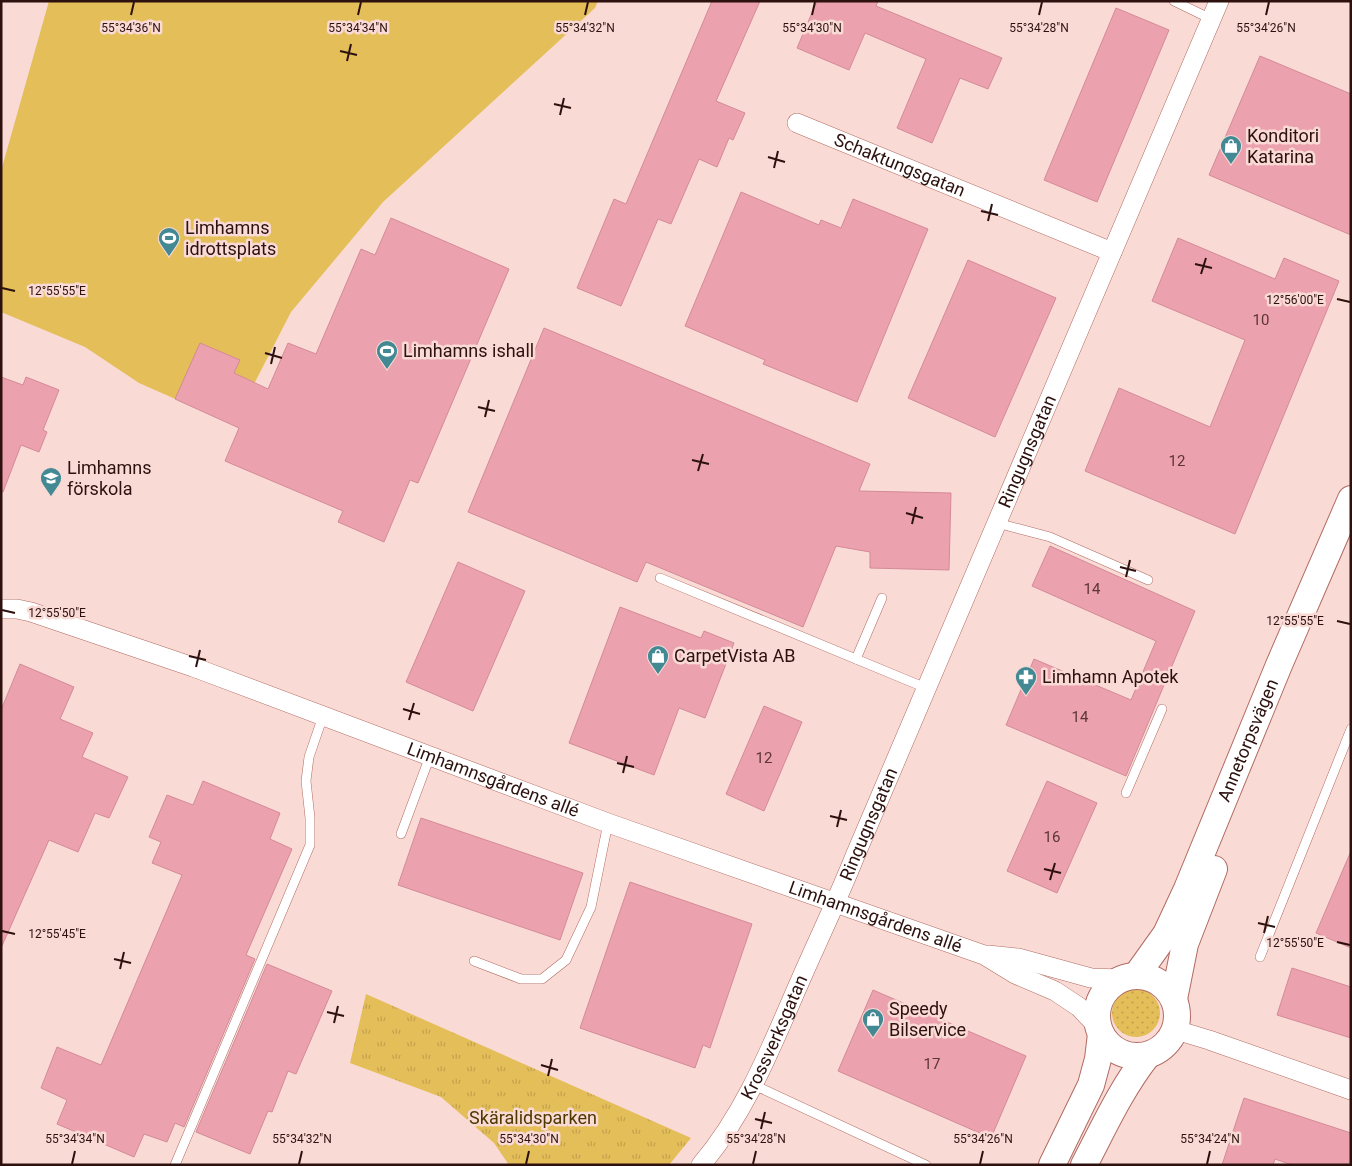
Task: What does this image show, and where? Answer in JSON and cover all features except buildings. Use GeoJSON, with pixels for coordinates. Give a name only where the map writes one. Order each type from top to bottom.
{"type":"FeatureCollection","features":[{"type":"Feature","properties":{"kind":"main road","name":"Annetorpsvägen"},"geometry":{"type":"LineString","coordinates":[[1052,1165],[1091,1085],[1098,1059],[1100,1031],[1097,1018],[1100,1002],[1108,989],[1128,978],[1166,934],[1187,889],[1278,665],[1351,499]]}},
{"type":"Feature","properties":{"kind":"main road","name":"Annetorpsvägen"},"geometry":{"type":"LineString","coordinates":[[1176,1030],[1178,1015],[1174,999],[1181,964],[1192,928],[1290,672],[1351,526]]}},
{"type":"Feature","properties":{"kind":"main road"},"geometry":{"type":"LineString","coordinates":[[1128,978],[1151,978],[1159,982],[1170,992],[1174,999]]}},
{"type":"Feature","properties":{"kind":"main road"},"geometry":{"type":"LineString","coordinates":[[1100,1031],[1105,1040],[1116,1051],[1131,1056],[1147,1056],[1155,1053],[1167,1044],[1176,1030]]}},
{"type":"Feature","properties":{"kind":"main road"},"geometry":{"type":"LineString","coordinates":[[1084,1165],[1132,1075],[1147,1056]]}},
{"type":"Feature","properties":{"kind":"street","name":"Ringugnsgatan"},"geometry":{"type":"LineString","coordinates":[[836,902],[1219,1]]}},
{"type":"Feature","properties":{"kind":"street","name":"Schaktungsgatan"},"geometry":{"type":"LineString","coordinates":[[797,123],[1112,252]]}},
{"type":"Feature","properties":{"kind":"street","name":"Limhamnsgårdens allé"},"geometry":{"type":"LineString","coordinates":[[2,609],[17,609],[40,615],[194,668],[608,823],[984,955],[1015,974],[1055,991],[1079,1007],[1100,1031]]}},
{"type":"Feature","properties":{"kind":"street","name":"Krossverksgatan"},"geometry":{"type":"LineString","coordinates":[[701,1165],[737,1116],[754,1085],[836,902]]}},
{"type":"Feature","properties":{"kind":"street","name":"Limhamnsgårdens allé"},"geometry":{"type":"LineString","coordinates":[[984,955],[1018,958],[1091,978],[1128,978]]}},
{"type":"Feature","properties":{"kind":"street"},"geometry":{"type":"LineString","coordinates":[[1176,1030],[1351,1090]]}},
{"type":"Feature","properties":{"kind":"lane"},"geometry":{"type":"LineString","coordinates":[[1174,1],[1211,19]]}},
{"type":"Feature","properties":{"kind":"lane"},"geometry":{"type":"LineString","coordinates":[[997,522],[1050,537],[1148,580]]}},
{"type":"Feature","properties":{"kind":"lane"},"geometry":{"type":"LineString","coordinates":[[660,578],[926,688]]}},
{"type":"Feature","properties":{"kind":"lane"},"geometry":{"type":"LineString","coordinates":[[856,659],[882,598]]}},
{"type":"Feature","properties":{"kind":"lane"},"geometry":{"type":"LineString","coordinates":[[1126,793],[1162,709]]}},
{"type":"Feature","properties":{"kind":"lane"},"geometry":{"type":"LineString","coordinates":[[175,1165],[310,845],[310,818],[306,781],[309,757],[323,716]]}},
{"type":"Feature","properties":{"kind":"lane"},"geometry":{"type":"LineString","coordinates":[[1260,957],[1351,729]]}},
{"type":"Feature","properties":{"kind":"lane"},"geometry":{"type":"LineString","coordinates":[[401,834],[430,756]]}},
{"type":"Feature","properties":{"kind":"lane"},"geometry":{"type":"LineString","coordinates":[[474,962],[521,979],[542,979],[566,960],[592,906],[608,823]]}},
{"type":"Feature","properties":{"kind":"lane"},"geometry":{"type":"LineString","coordinates":[[754,1085],[926,1165]]}},
{"type":"Feature","properties":{"kind":"green space","name":"Limhamns idrottsplats"},"geometry":{"type":"Polygon","coordinates":[[[49,1],[598,1],[595,8],[383,202],[291,312],[254,384],[234,373],[214,416],[139,383],[85,347],[1,312],[1,171],[49,1]]]}},
{"type":"Feature","properties":{"kind":"green space"},"geometry":{"type":"Polygon","coordinates":[[[1136,989],[1145,991],[1153,996],[1158,1004],[1160,1013],[1158,1022],[1153,1030],[1145,1035],[1136,1037],[1127,1035],[1119,1030],[1114,1022],[1112,1013],[1114,1004],[1119,996],[1127,991],[1136,989]]]}},
{"type":"Feature","properties":{"kind":"green space","name":"Skäralidsparken"},"geometry":{"type":"Polygon","coordinates":[[[366,994],[691,1138],[669,1165],[509,1165],[494,1143],[441,1097],[350,1063],[366,994]]]}},
{"type":"Feature","properties":{"kind":"place","name":"Konditori Katarina"},"geometry":{"type":"Point","coordinates":[1231,165]}},
{"type":"Feature","properties":{"kind":"place","name":"Limhamns idrottsplats"},"geometry":{"type":"Point","coordinates":[169,257]}},
{"type":"Feature","properties":{"kind":"place","name":"Limhamns ishall"},"geometry":{"type":"Point","coordinates":[387,370]}},
{"type":"Feature","properties":{"kind":"place","name":"Limhamns förskola"},"geometry":{"type":"Point","coordinates":[51,497]}},
{"type":"Feature","properties":{"kind":"place","name":"CarpetVista AB"},"geometry":{"type":"Point","coordinates":[658,675]}},
{"type":"Feature","properties":{"kind":"place","name":"Limhamn Apotek"},"geometry":{"type":"Point","coordinates":[1026,696]}},
{"type":"Feature","properties":{"kind":"place","name":"Speedy Bilservice"},"geometry":{"type":"Point","coordinates":[873,1038]}}]}
